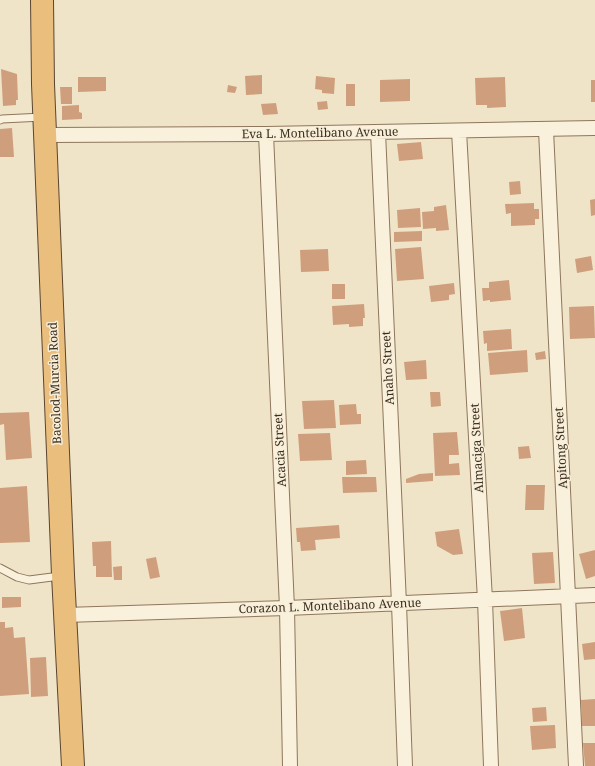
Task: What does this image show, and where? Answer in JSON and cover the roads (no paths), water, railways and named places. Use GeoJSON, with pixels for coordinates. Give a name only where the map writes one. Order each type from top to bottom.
{"type":"FeatureCollection","features":[{"type":"Feature","properties":{"kind":"highway","name":"Bacolod-Murcia Road"},"geometry":{"type":"LineString","coordinates":[[42,0],[45,126],[62,575],[73,766]]}},
{"type":"Feature","properties":{"kind":"street","name":"Eva L. Montelibano Avenue"},"geometry":{"type":"LineString","coordinates":[[45,126],[266,134],[595,128]]}},
{"type":"Feature","properties":{"kind":"street","name":"Apitong Street"},"geometry":{"type":"LineString","coordinates":[[546,130],[576,766]]}},
{"type":"Feature","properties":{"kind":"street","name":"Almaciga Street"},"geometry":{"type":"LineString","coordinates":[[459,131],[485,600],[491,766]]}},
{"type":"Feature","properties":{"kind":"street","name":"Anaho Street"},"geometry":{"type":"LineString","coordinates":[[378,132],[405,766]]}},
{"type":"Feature","properties":{"kind":"street","name":"Acacia Street"},"geometry":{"type":"LineString","coordinates":[[266,134],[287,608],[290,766]]}},
{"type":"Feature","properties":{"kind":"street","name":"Corazon L. Montelibano Avenue"},"geometry":{"type":"LineString","coordinates":[[65,615],[399,604],[595,595]]}},
{"type":"Feature","properties":{"kind":"lane"},"geometry":{"type":"LineString","coordinates":[[0,120],[2,119],[45,126]]}},
{"type":"Feature","properties":{"kind":"lane"},"geometry":{"type":"LineString","coordinates":[[0,568],[17,578],[29,580],[62,575]]}}]}
